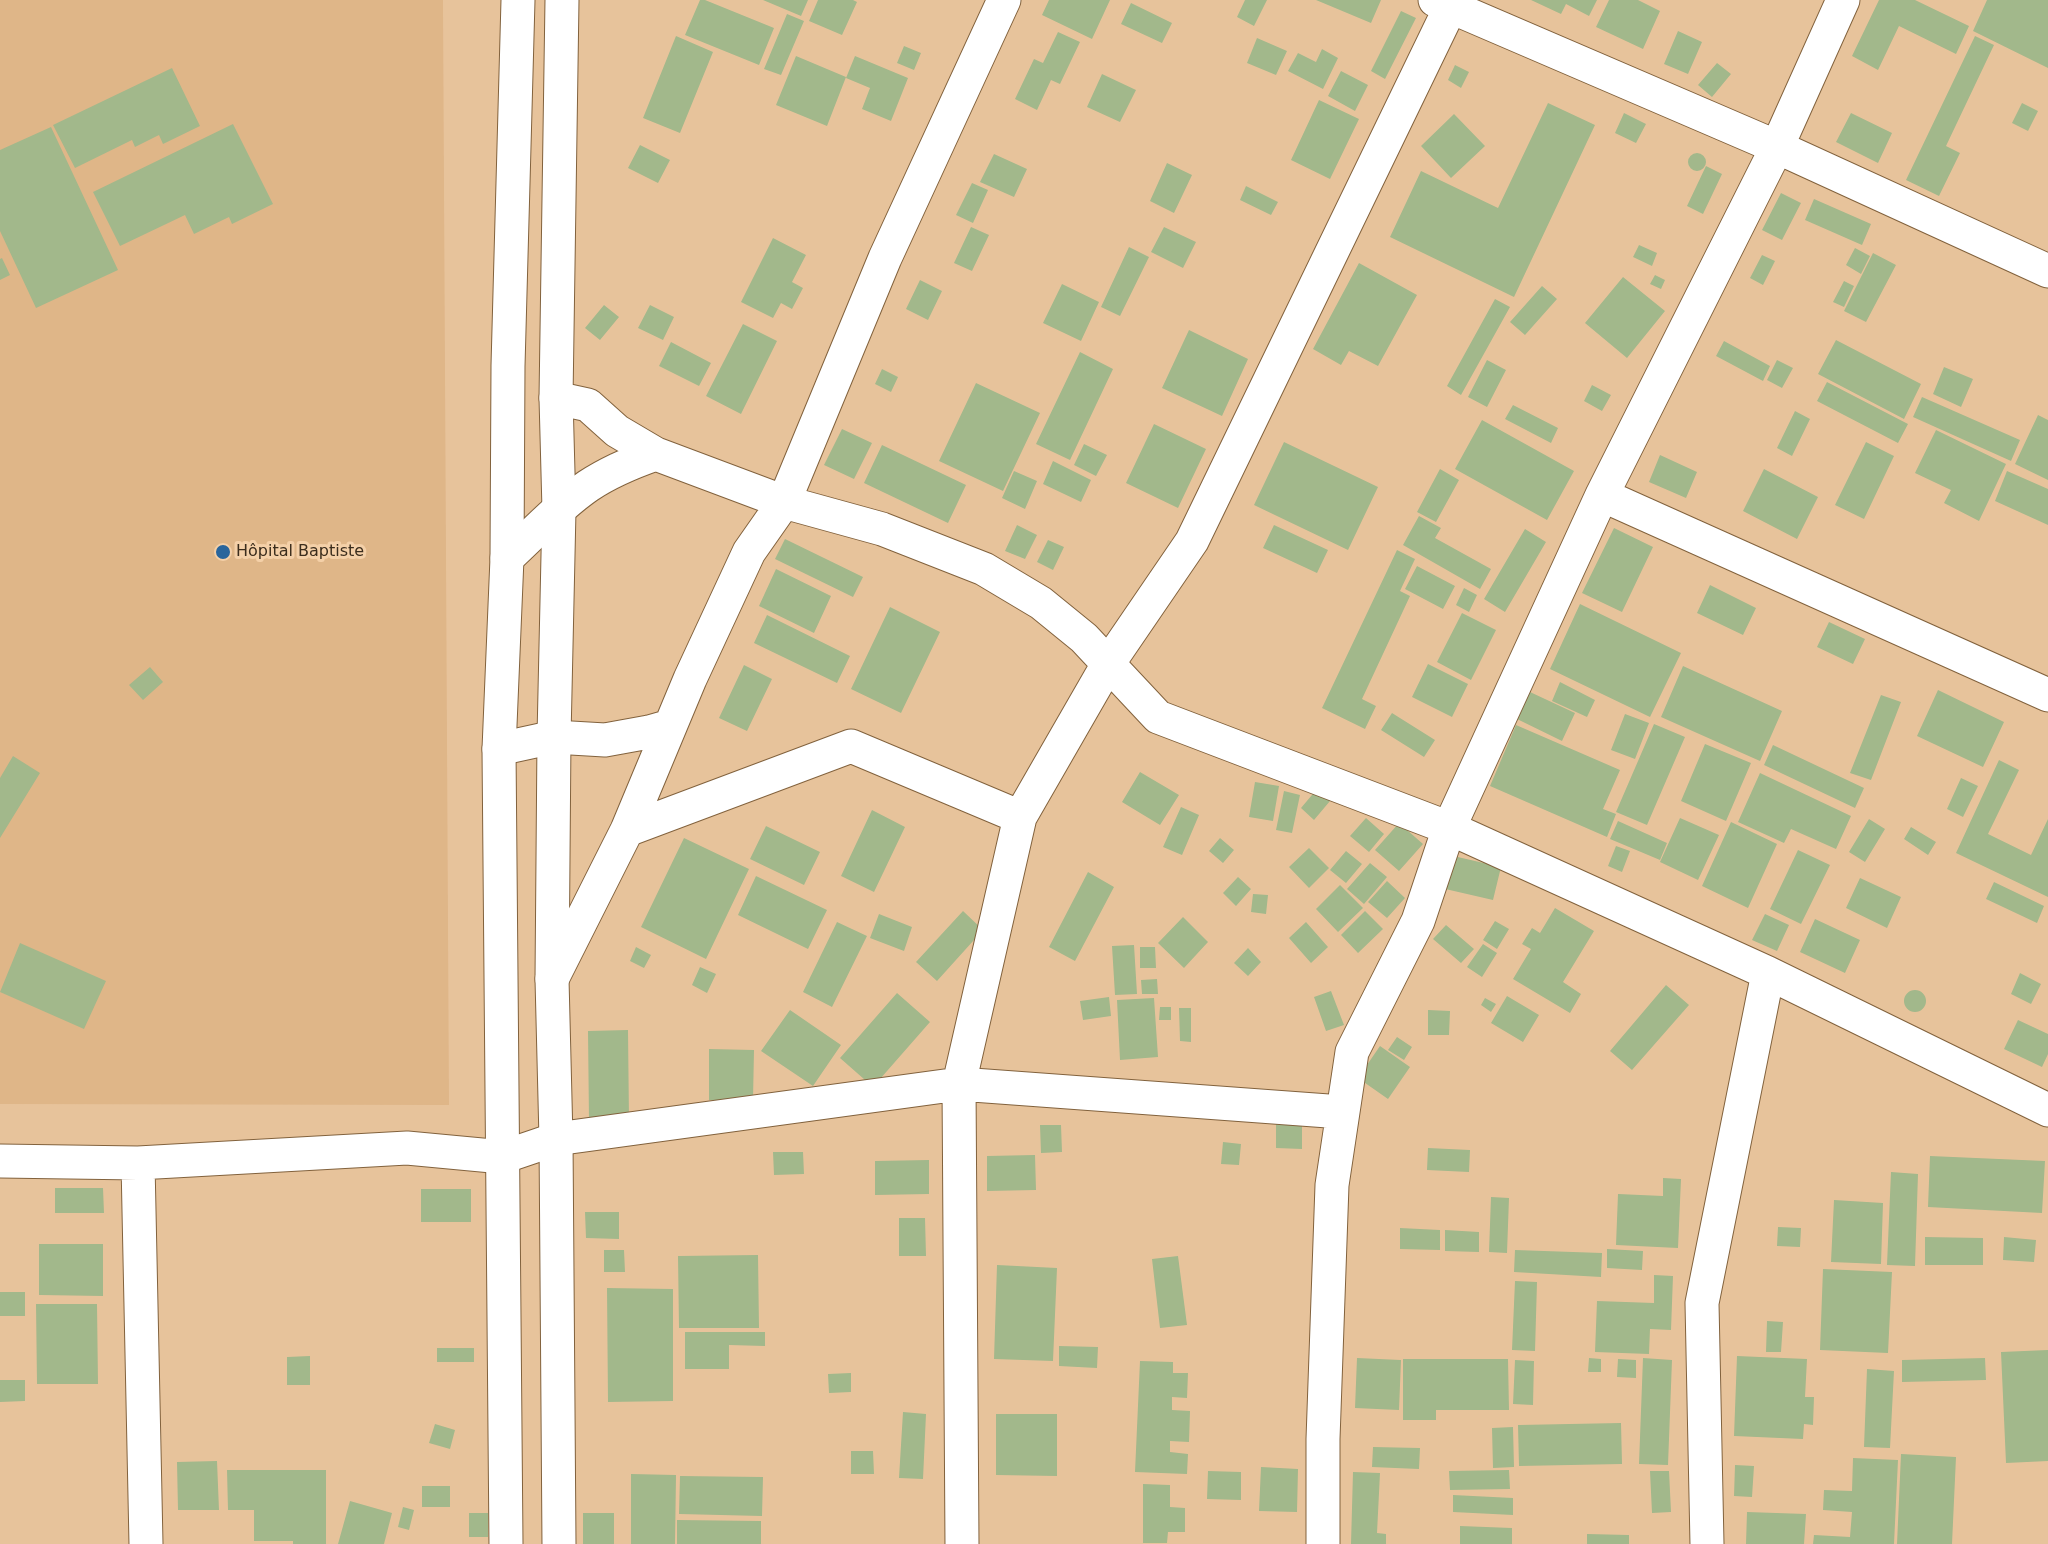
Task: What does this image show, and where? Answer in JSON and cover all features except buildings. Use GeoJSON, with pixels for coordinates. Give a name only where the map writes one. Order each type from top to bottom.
{"type":"FeatureCollection","features":[{"type":"Feature","properties":{"kind":"street"},"geometry":{"type":"LineString","coordinates":[[506,1544],[499,749],[507,558],[508,366],[518,0]]}},
{"type":"Feature","properties":{"kind":"street"},"geometry":{"type":"LineString","coordinates":[[559,1544],[556,1139],[552,979],[559,510],[556,398],[562,0]]}},
{"type":"Feature","properties":{"kind":"street"},"geometry":{"type":"LineString","coordinates":[[552,979],[627,830],[690,680],[749,552],[784,502],[885,258],[1004,0]]}},
{"type":"Feature","properties":{"kind":"street"},"geometry":{"type":"LineString","coordinates":[[1323,1544],[1323,1439],[1332,1185],[1352,1052],[1418,921],[1449,828],[1602,495],[1777,147],[1843,0]]}},
{"type":"Feature","properties":{"kind":"street"},"geometry":{"type":"LineString","coordinates":[[962,1544],[959,1084],[1020,817],[1108,664],[1192,541],[1443,3],[1777,147],[2048,271]]}},
{"type":"Feature","properties":{"kind":"street"},"geometry":{"type":"LineString","coordinates":[[556,398],[588,405],[617,431],[656,454],[784,502],[882,529],[984,569],[1041,603],[1084,638],[1158,717],[1449,828],[1768,973],[2048,1110]]}},
{"type":"Feature","properties":{"kind":"street"},"geometry":{"type":"LineString","coordinates":[[507,558],[589,486],[634,462],[656,454]]}},
{"type":"Feature","properties":{"kind":"street"},"geometry":{"type":"LineString","coordinates":[[1602,495],[2048,695]]}},
{"type":"Feature","properties":{"kind":"street"},"geometry":{"type":"LineString","coordinates":[[499,749],[554,737],[605,740],[670,726]]}},
{"type":"Feature","properties":{"kind":"street"},"geometry":{"type":"LineString","coordinates":[[627,830],[851,746],[1020,817]]}},
{"type":"Feature","properties":{"kind":"street"},"geometry":{"type":"LineString","coordinates":[[1707,1544],[1702,1303],[1768,973]]}},
{"type":"Feature","properties":{"kind":"street"},"geometry":{"type":"LineString","coordinates":[[0,1161],[138,1163],[407,1148],[503,1157],[556,1139],[959,1084],[1342,1112]]}},
{"type":"Feature","properties":{"kind":"street"},"geometry":{"type":"LineString","coordinates":[[138,1163],[146,1544]]}},
{"type":"Feature","properties":{"kind":"shaded area","name":"Hôpital Baptiste"},"geometry":{"type":"Polygon","coordinates":[[[0,0],[443,0],[449,1105],[0,1104],[0,0]]]}},
{"type":"Feature","properties":{"kind":"place","name":"Hôpital Baptiste"},"geometry":{"type":"Point","coordinates":[223,552]}}]}
